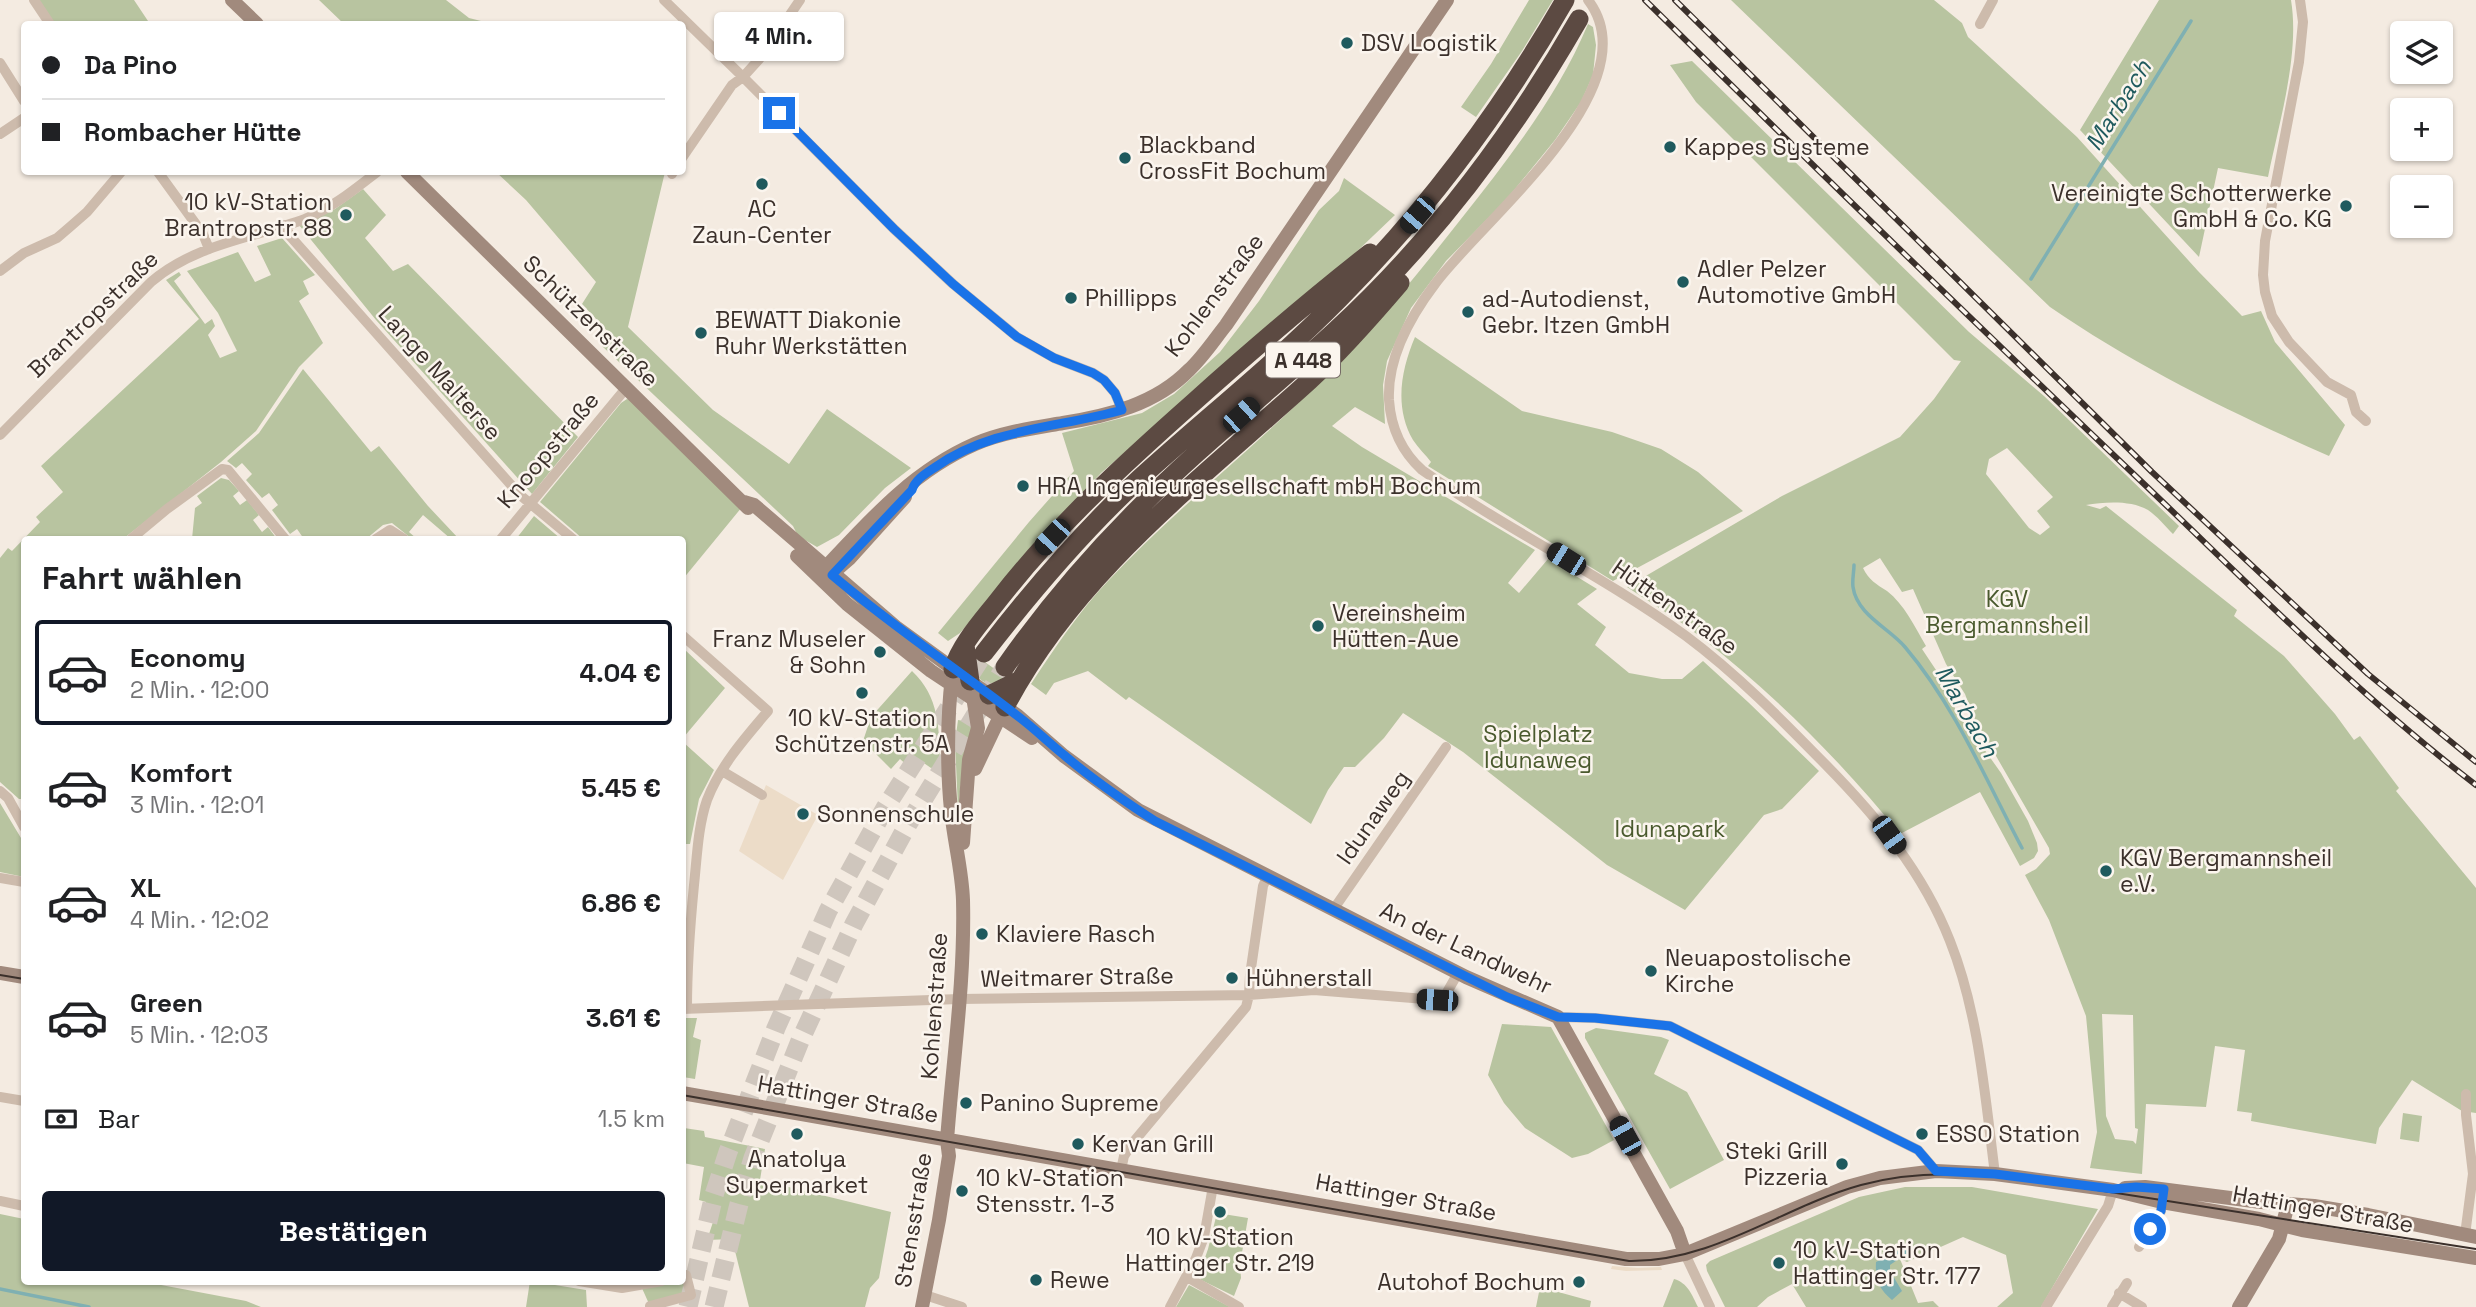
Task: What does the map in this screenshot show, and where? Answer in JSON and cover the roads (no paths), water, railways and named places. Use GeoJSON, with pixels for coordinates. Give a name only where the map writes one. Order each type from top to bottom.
{"type":"FeatureCollection","features":[{"type":"Feature","properties":{"kind":"highway","name":"A 448"},"geometry":{"type":"LineString","coordinates":[[984,653],[1049,572],[1101,517],[1137,481],[1338,300],[1417,215],[1504,101],[1565,0]]}},
{"type":"Feature","properties":{"kind":"highway","name":"A 448"},"geometry":{"type":"LineString","coordinates":[[1012,674],[1046,610],[1139,508],[1336,331],[1403,263],[1456,202],[1520,115],[1579,19]]}},
{"type":"Feature","properties":{"kind":"highway"},"geometry":{"type":"LineString","coordinates":[[1012,674],[967,686],[965,645],[1037,553],[1130,458],[1250,351],[1417,215]]}},
{"type":"Feature","properties":{"kind":"highway"},"geometry":{"type":"LineString","coordinates":[[1002,711],[1012,674]]}},
{"type":"Feature","properties":{"kind":"street"},"geometry":{"type":"LineString","coordinates":[[34,0],[48,21]]}},
{"type":"Feature","properties":{"kind":"street"},"geometry":{"type":"LineString","coordinates":[[232,0],[254,21]]}},
{"type":"Feature","properties":{"kind":"street"},"geometry":{"type":"LineString","coordinates":[[664,0],[686,21]]}},
{"type":"Feature","properties":{"kind":"street"},"geometry":{"type":"LineString","coordinates":[[686,152],[732,85],[761,57],[800,0]]}},
{"type":"Feature","properties":{"kind":"street","name":"Kohlenstraße"},"geometry":{"type":"LineString","coordinates":[[826,574],[878,511],[907,484],[914,483],[943,461],[975,444],[1003,435],[1122,410],[1172,385],[1189,371],[1205,352],[1447,0]]}},
{"type":"Feature","properties":{"kind":"street","name":"Hüttenstraße"},"geometry":{"type":"LineString","coordinates":[[1588,0],[1598,17],[1604,41],[1603,60],[1590,96],[1547,160],[1457,257],[1419,308],[1402,338],[1394,360],[1389,390],[1393,426],[1409,456],[1422,470],[1621,594],[1716,659],[1756,695],[1876,818],[1923,886],[1952,944],[1977,1040],[1995,1174]]}},
{"type":"Feature","properties":{"kind":"street"},"geometry":{"type":"LineString","coordinates":[[1980,24],[1993,0]]}},
{"type":"Feature","properties":{"kind":"street"},"geometry":{"type":"LineString","coordinates":[[2300,0],[2302,22],[2299,62],[2265,241],[2265,292],[2273,316],[2289,342],[2327,382],[2351,395],[2356,412],[2366,421]]}},
{"type":"Feature","properties":{"kind":"street"},"geometry":{"type":"LineString","coordinates":[[686,21],[894,229],[953,284],[1017,337],[1054,358],[1104,380],[1115,393],[1122,410]]}},
{"type":"Feature","properties":{"kind":"street"},"geometry":{"type":"LineString","coordinates":[[0,63],[21,96]]}},
{"type":"Feature","properties":{"kind":"street"},"geometry":{"type":"LineString","coordinates":[[0,134],[21,120]]}},
{"type":"Feature","properties":{"kind":"street"},"geometry":{"type":"LineString","coordinates":[[0,271],[24,253],[57,237],[71,226],[87,212],[118,175]]}},
{"type":"Feature","properties":{"kind":"street"},"geometry":{"type":"LineString","coordinates":[[160,175],[203,234],[209,249]]}},
{"type":"Feature","properties":{"kind":"street","name":"Brantropstraße"},"geometry":{"type":"LineString","coordinates":[[0,435],[151,282],[176,264],[209,249],[285,225],[327,208],[373,175]]}},
{"type":"Feature","properties":{"kind":"street","name":"Schützenstraße"},"geometry":{"type":"LineString","coordinates":[[410,175],[744,502],[749,510],[967,686]]}},
{"type":"Feature","properties":{"kind":"street","name":"Lange Malterse"},"geometry":{"type":"LineString","coordinates":[[285,225],[290,236],[520,495],[570,536]]}},
{"type":"Feature","properties":{"kind":"street","name":"Knoopstraße"},"geometry":{"type":"LineString","coordinates":[[504,536],[627,387]]}},
{"type":"Feature","properties":{"kind":"street"},"geometry":{"type":"LineString","coordinates":[[135,536],[222,469],[228,470],[283,536]]}},
{"type":"Feature","properties":{"kind":"street"},"geometry":{"type":"LineString","coordinates":[[381,536],[390,530],[399,536]]}},
{"type":"Feature","properties":{"kind":"street"},"geometry":{"type":"LineString","coordinates":[[686,639],[768,711],[743,739],[707,800],[697,847],[686,943]]}},
{"type":"Feature","properties":{"kind":"street"},"geometry":{"type":"LineString","coordinates":[[949,716],[961,706],[967,686]]}},
{"type":"Feature","properties":{"kind":"street","name":"Kohlenstraße"},"geometry":{"type":"LineString","coordinates":[[961,876],[951,808],[949,716],[967,686]]}},
{"type":"Feature","properties":{"kind":"street","name":"Kohlenstraße"},"geometry":{"type":"LineString","coordinates":[[947,1140],[963,929],[961,876],[965,800],[969,760],[978,728],[967,686]]}},
{"type":"Feature","properties":{"kind":"street","name":"An der Landwehr"},"geometry":{"type":"LineString","coordinates":[[967,686],[1155,821],[1458,973],[1507,997],[1558,1017],[1670,1026],[1918,1150],[1936,1171]]}},
{"type":"Feature","properties":{"kind":"street","name":"Kohlenstraße"},"geometry":{"type":"LineString","coordinates":[[965,800],[979,759],[1002,711]]}},
{"type":"Feature","properties":{"kind":"street","name":"Idunaweg"},"geometry":{"type":"LineString","coordinates":[[1334,910],[1446,747]]}},
{"type":"Feature","properties":{"kind":"street"},"geometry":{"type":"LineString","coordinates":[[722,771],[762,795]]}},
{"type":"Feature","properties":{"kind":"street"},"geometry":{"type":"LineString","coordinates":[[0,791],[20,808]]}},
{"type":"Feature","properties":{"kind":"street"},"geometry":{"type":"LineString","coordinates":[[1121,1170],[1124,1156],[1131,1145],[1246,1007],[1263,886],[1268,877]]}},
{"type":"Feature","properties":{"kind":"street"},"geometry":{"type":"LineString","coordinates":[[0,878],[21,882]]}},
{"type":"Feature","properties":{"kind":"street"},"geometry":{"type":"LineString","coordinates":[[0,973],[21,976]]}},
{"type":"Feature","properties":{"kind":"street","name":"Weitmarer Straße"},"geometry":{"type":"LineString","coordinates":[[686,1009],[959,999],[1249,995],[1314,990],[1437,1000],[1446,994],[1458,973]]}},
{"type":"Feature","properties":{"kind":"street"},"geometry":{"type":"LineString","coordinates":[[1558,1017],[1677,1231],[1710,1307]]}},
{"type":"Feature","properties":{"kind":"street","name":"Hattinger Straße"},"geometry":{"type":"LineString","coordinates":[[686,1094],[1611,1257],[1651,1259],[1685,1254],[1857,1184],[1891,1176],[1936,1171],[1995,1174],[2163,1196],[2288,1203],[2368,1214],[2471,1236]]}},
{"type":"Feature","properties":{"kind":"street"},"geometry":{"type":"LineString","coordinates":[[2466,1094],[2473,1174],[2471,1236]]}},
{"type":"Feature","properties":{"kind":"street"},"geometry":{"type":"LineString","coordinates":[[0,1097],[21,1100]]}},
{"type":"Feature","properties":{"kind":"street","name":"Stensstraße"},"geometry":{"type":"LineString","coordinates":[[923,1301],[949,1156],[947,1140]]}},
{"type":"Feature","properties":{"kind":"street"},"geometry":{"type":"LineString","coordinates":[[1170,1307],[1204,1237],[1213,1186]]}},
{"type":"Feature","properties":{"kind":"street"},"geometry":{"type":"LineString","coordinates":[[2046,1307],[2108,1206],[2113,1189]]}},
{"type":"Feature","properties":{"kind":"street"},"geometry":{"type":"LineString","coordinates":[[2139,1247],[2161,1211],[2163,1196]]}},
{"type":"Feature","properties":{"kind":"street","name":"Hattinger Straße"},"geometry":{"type":"LineString","coordinates":[[2163,1196],[2329,1235],[2476,1258]]}},
{"type":"Feature","properties":{"kind":"street"},"geometry":{"type":"LineString","coordinates":[[0,1201],[21,1205]]}},
{"type":"Feature","properties":{"kind":"street"},"geometry":{"type":"LineString","coordinates":[[2239,1307],[2279,1239],[2288,1203]]}},
{"type":"Feature","properties":{"kind":"street"},"geometry":{"type":"LineString","coordinates":[[642,1285],[650,1307],[691,1295],[686,1275]]}},
{"type":"Feature","properties":{"kind":"street"},"geometry":{"type":"LineString","coordinates":[[1186,1277],[1239,1307]]}},
{"type":"Feature","properties":{"kind":"street"},"geometry":{"type":"LineString","coordinates":[[2112,1307],[2127,1283]]}},
{"type":"Feature","properties":{"kind":"street"},"geometry":{"type":"LineString","coordinates":[[604,1285],[622,1288],[633,1285]]}},
{"type":"Feature","properties":{"kind":"street"},"geometry":{"type":"LineString","coordinates":[[2119,1293],[2142,1307]]}},
{"type":"Feature","properties":{"kind":"street"},"geometry":{"type":"LineString","coordinates":[[923,1301],[962,1307]]}},
{"type":"Feature","properties":{"kind":"water"},"geometry":{"type":"Polygon","coordinates":[[[1906,1247],[1911,1257],[1900,1258],[1890,1265],[1890,1271],[1902,1291],[1892,1300],[1879,1284],[1876,1262],[1906,1247]]]}},
{"type":"Feature","properties":{"kind":"waterway","name":"Marbach"},"geometry":{"type":"LineString","coordinates":[[2031,279],[2191,21]]}},
{"type":"Feature","properties":{"kind":"waterway","name":"Marbach"},"geometry":{"type":"LineString","coordinates":[[1854,565],[1853,587],[1861,606],[1905,647],[1939,694],[1969,744],[2022,848]]}},
{"type":"Feature","properties":{"kind":"waterway"},"geometry":{"type":"LineString","coordinates":[[0,1289],[89,1307]]}},
{"type":"Feature","properties":{"kind":"tunnel"},"geometry":{"type":"LineString","coordinates":[[688,1307],[714,1195],[728,1152],[776,1028],[828,911],[885,808],[984,653]]}},
{"type":"Feature","properties":{"kind":"tunnel"},"geometry":{"type":"LineString","coordinates":[[714,1307],[753,1158],[800,1041],[854,924],[908,824],[1005,667]]}},
{"type":"Feature","properties":{"kind":"tram line"},"geometry":{"type":"LineString","coordinates":[[0,975],[21,978]]}},
{"type":"Feature","properties":{"kind":"tram line"},"geometry":{"type":"LineString","coordinates":[[686,1096],[1629,1261],[1690,1253],[1861,1185],[1885,1179],[1933,1174],[1980,1175],[2052,1183],[2476,1249]]}},
{"type":"Feature","properties":{"kind":"railway"},"geometry":{"type":"LineString","coordinates":[[1645,0],[1956,304],[2306,639],[2389,714],[2476,785]]}},
{"type":"Feature","properties":{"kind":"railway"},"geometry":{"type":"LineString","coordinates":[[1675,0],[2152,472],[2368,674],[2476,762]]}},
{"type":"Feature","properties":{"kind":"place","name":"DSV Logistik"},"geometry":{"type":"Point","coordinates":[1347,43]}},
{"type":"Feature","properties":{"kind":"place","name":"Kappes Systeme"},"geometry":{"type":"Point","coordinates":[1670,147]}},
{"type":"Feature","properties":{"kind":"place","name":"Blackband CrossFit Bochum"},"geometry":{"type":"Point","coordinates":[1125,158]}},
{"type":"Feature","properties":{"kind":"place","name":"AC Zaun-Center"},"geometry":{"type":"Point","coordinates":[762,184]}},
{"type":"Feature","properties":{"kind":"place","name":"Vereinigte Schotterwerke GmbH & Co. KG"},"geometry":{"type":"Point","coordinates":[2346,206]}},
{"type":"Feature","properties":{"kind":"place","name":"10 kV-Station Brantropstr. 88"},"geometry":{"type":"Point","coordinates":[346,215]}},
{"type":"Feature","properties":{"kind":"place","name":"Adler Pelzer Automotive GmbH"},"geometry":{"type":"Point","coordinates":[1683,282]}},
{"type":"Feature","properties":{"kind":"place","name":"Phillipps"},"geometry":{"type":"Point","coordinates":[1071,298]}},
{"type":"Feature","properties":{"kind":"place","name":"ad-Autodienst, Gebr. Itzen GmbH"},"geometry":{"type":"Point","coordinates":[1468,312]}},
{"type":"Feature","properties":{"kind":"place","name":"BEWATT Diakonie Ruhr Werkstätten"},"geometry":{"type":"Point","coordinates":[701,333]}},
{"type":"Feature","properties":{"kind":"place","name":"HRA Ingenieurgesellschaft mbH Bochum"},"geometry":{"type":"Point","coordinates":[1023,486]}},
{"type":"Feature","properties":{"kind":"place","name":"Vereinsheim Hütten-Aue"},"geometry":{"type":"Point","coordinates":[1318,626]}},
{"type":"Feature","properties":{"kind":"place","name":"Franz Museler & Sohn"},"geometry":{"type":"Point","coordinates":[880,652]}},
{"type":"Feature","properties":{"kind":"place","name":"10 kV-Station Schützenstr. 5A"},"geometry":{"type":"Point","coordinates":[862,693]}},
{"type":"Feature","properties":{"kind":"place","name":"Sonnenschule"},"geometry":{"type":"Point","coordinates":[803,814]}},
{"type":"Feature","properties":{"kind":"place","name":"KGV Bergmannsheil e.V."},"geometry":{"type":"Point","coordinates":[2106,871]}},
{"type":"Feature","properties":{"kind":"place","name":"Klaviere Rasch"},"geometry":{"type":"Point","coordinates":[982,934]}},
{"type":"Feature","properties":{"kind":"place","name":"Neuapostolische Kirche"},"geometry":{"type":"Point","coordinates":[1651,971]}},
{"type":"Feature","properties":{"kind":"place","name":"Hühnerstall"},"geometry":{"type":"Point","coordinates":[1232,978]}},
{"type":"Feature","properties":{"kind":"place","name":"Panino Supreme"},"geometry":{"type":"Point","coordinates":[966,1103]}},
{"type":"Feature","properties":{"kind":"place","name":"Anatolya Supermarket"},"geometry":{"type":"Point","coordinates":[797,1134]}},
{"type":"Feature","properties":{"kind":"place","name":"ESSO Station"},"geometry":{"type":"Point","coordinates":[1922,1134]}},
{"type":"Feature","properties":{"kind":"place","name":"Kervan Grill"},"geometry":{"type":"Point","coordinates":[1078,1144]}},
{"type":"Feature","properties":{"kind":"place","name":"Steki Grill Pizzeria"},"geometry":{"type":"Point","coordinates":[1842,1164]}},
{"type":"Feature","properties":{"kind":"place","name":"10 kV-Station Stensstr. 1-3"},"geometry":{"type":"Point","coordinates":[962,1191]}},
{"type":"Feature","properties":{"kind":"place","name":"10 kV-Station Hattinger Str. 219"},"geometry":{"type":"Point","coordinates":[1220,1212]}},
{"type":"Feature","properties":{"kind":"place","name":"10 kV-Station Hattinger Str. 177"},"geometry":{"type":"Point","coordinates":[1779,1263]}},
{"type":"Feature","properties":{"kind":"place","name":"Rewe"},"geometry":{"type":"Point","coordinates":[1036,1280]}},
{"type":"Feature","properties":{"kind":"place","name":"Autohof Bochum"},"geometry":{"type":"Point","coordinates":[1579,1282]}},
{"type":"Feature","properties":{"kind":"park label","name":"KGV Bergmannsheil"},"geometry":{"type":"Point","coordinates":[2007,612]}},
{"type":"Feature","properties":{"kind":"park label","name":"Spielplatz Idunaweg"},"geometry":{"type":"Point","coordinates":[1538,747]}},
{"type":"Feature","properties":{"kind":"park label","name":"Idunapark"},"geometry":{"type":"Point","coordinates":[1670,829]}}]}
